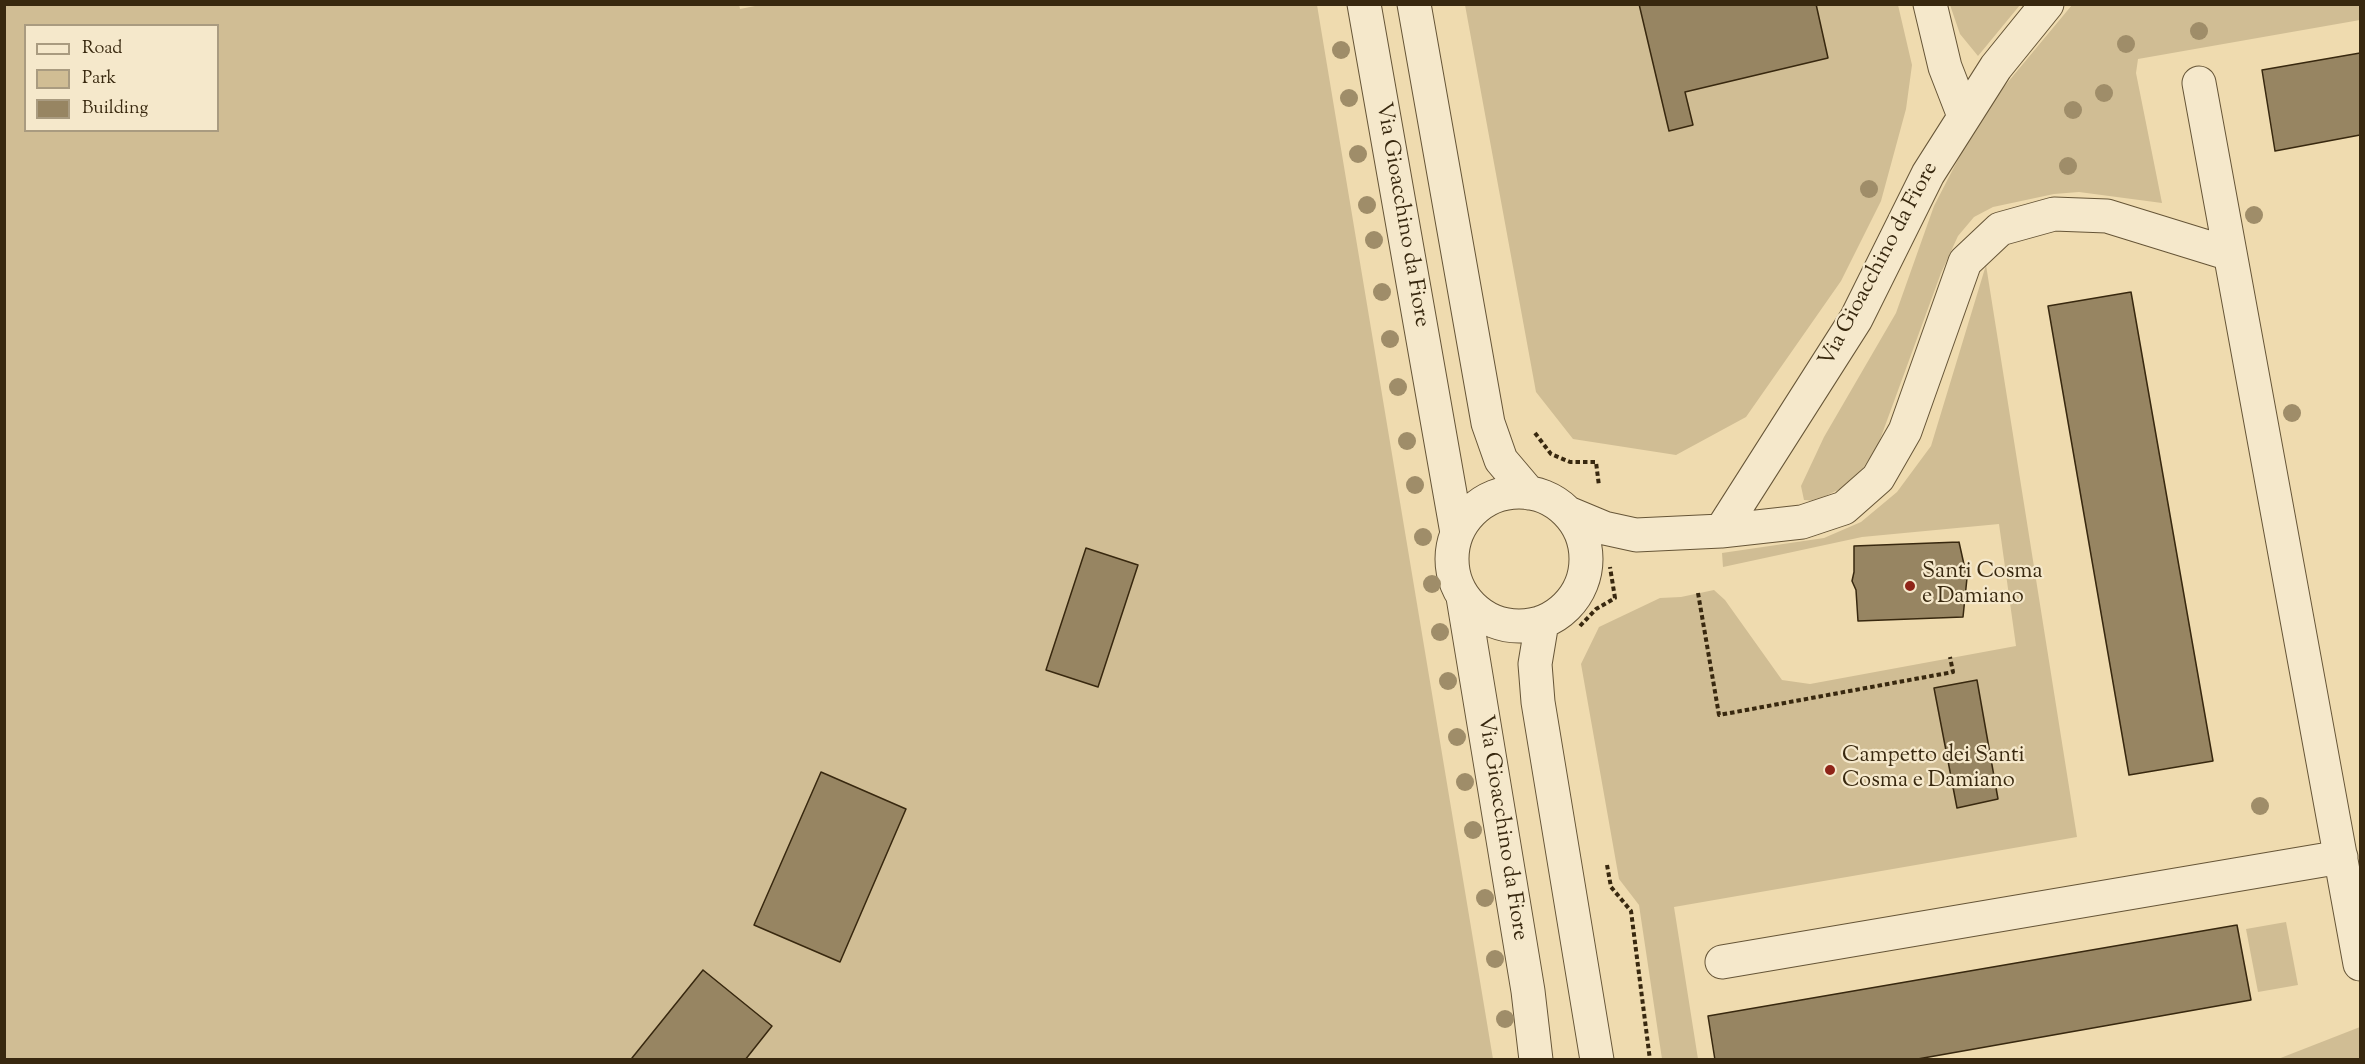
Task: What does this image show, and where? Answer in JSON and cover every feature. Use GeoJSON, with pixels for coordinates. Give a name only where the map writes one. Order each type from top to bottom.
{"type":"FeatureCollection","features":[{"type":"Feature","properties":{"kind":"street","name":"Via Gioacchino da Fiore"},"geometry":{"type":"LineString","coordinates":[[1364,4],[1457,533]]}},
{"type":"Feature","properties":{"kind":"street"},"geometry":{"type":"LineString","coordinates":[[1414,4],[1488,423],[1501,460],[1529,493]]}},
{"type":"Feature","properties":{"kind":"street"},"geometry":{"type":"LineString","coordinates":[[1930,4],[1945,68],[1964,116]]}},
{"type":"Feature","properties":{"kind":"street","name":"Via Gioacchino da Fiore"},"geometry":{"type":"LineString","coordinates":[[1720,531],[1856,319],[1928,174],[1996,67],[2047,4]]}},
{"type":"Feature","properties":{"kind":"street"},"geometry":{"type":"LineString","coordinates":[[2199,83],[2361,964]]}},
{"type":"Feature","properties":{"kind":"street"},"geometry":{"type":"LineString","coordinates":[[1568,513],[1581,531],[1586,553],[1599,552],[1636,535],[1720,531],[1802,522],[1844,508],[1878,478],[1905,431],[1965,262],[2000,229],[2054,214],[2107,216],[2230,254]]}},
{"type":"Feature","properties":{"kind":"street"},"geometry":{"type":"LineString","coordinates":[[1507,493],[1529,493],[1550,500],[1568,513],[1599,552],[1576,595],[1562,612],[1542,622],[1520,626],[1498,623],[1478,612],[1463,597],[1454,576],[1452,554],[1457,533],[1469,514],[1486,500],[1507,493]]}},
{"type":"Feature","properties":{"kind":"street","name":"Via Gioacchino da Fiore"},"geometry":{"type":"LineString","coordinates":[[1463,597],[1528,991],[1536,1059]]}},
{"type":"Feature","properties":{"kind":"street"},"geometry":{"type":"LineString","coordinates":[[1542,622],[1535,663],[1538,702],[1597,1059]]}},
{"type":"Feature","properties":{"kind":"street"},"geometry":{"type":"LineString","coordinates":[[1722,962],[2341,857]]}},
{"type":"Feature","properties":{"kind":"path"},"geometry":{"type":"LineString","coordinates":[[1533,429],[1551,454],[1570,462],[1596,462],[1599,552],[1615,598],[1596,609],[1581,624],[1578,632]]}},
{"type":"Feature","properties":{"kind":"path"},"geometry":{"type":"LineString","coordinates":[[1698,593],[1719,715],[1953,672],[1950,657]]}},
{"type":"Feature","properties":{"kind":"path"},"geometry":{"type":"LineString","coordinates":[[1607,864],[1611,887],[1631,911],[1650,1059]]}},
{"type":"Feature","properties":{"kind":"green space"},"geometry":{"type":"Polygon","coordinates":[[[739,4],[740,9],[765,4],[1317,5],[1493,1059],[5,1060],[5,5],[739,4]]]}},
{"type":"Feature","properties":{"kind":"green space"},"geometry":{"type":"Polygon","coordinates":[[[1950,4],[2020,5],[1978,56],[1960,34],[1950,4]]]}},
{"type":"Feature","properties":{"kind":"green space"},"geometry":{"type":"Polygon","coordinates":[[[1465,5],[1898,5],[1912,65],[1906,109],[1881,201],[1841,281],[1746,417],[1676,455],[1573,439],[1536,392],[1465,5]]]}},
{"type":"Feature","properties":{"kind":"green space"},"geometry":{"type":"Polygon","coordinates":[[[2072,5],[2360,5],[2360,20],[2138,59],[2136,73],[2162,203],[2079,192],[2054,194],[1993,207],[1974,217],[1958,236],[1941,273],[1878,445],[1863,468],[1840,489],[1815,501],[1804,500],[1801,486],[1824,437],[1896,313],[1934,206],[1968,140],[1993,100],[2072,5]]]}},
{"type":"Feature","properties":{"kind":"green space"},"geometry":{"type":"Polygon","coordinates":[[[1986,265],[2077,837],[1674,907],[1698,1059],[1662,1059],[1639,905],[1619,879],[1581,664],[1599,627],[1660,598],[1681,597],[1714,590],[1725,600],[1782,680],[1810,684],[2016,646],[1999,524],[1862,537],[1723,567],[1722,553],[1824,538],[1861,522],[1897,492],[1931,446],[1986,265]]]}},
{"type":"Feature","properties":{"kind":"green space"},"geometry":{"type":"Polygon","coordinates":[[[2286,922],[2298,985],[2258,992],[2246,929],[2286,922]]]}},
{"type":"Feature","properties":{"kind":"green space"},"geometry":{"type":"Polygon","coordinates":[[[2360,1027],[2360,1059],[2278,1059],[2360,1027]]]}},
{"type":"Feature","properties":{"kind":"building"},"geometry":{"type":"Polygon","coordinates":[[[1639,4],[1816,4],[1828,58],[1685,92],[1693,125],[1669,131],[1639,4]]]}},
{"type":"Feature","properties":{"kind":"building"},"geometry":{"type":"Polygon","coordinates":[[[2360,53],[2360,135],[2275,151],[2262,70],[2360,53]]]}},
{"type":"Feature","properties":{"kind":"building"},"geometry":{"type":"Polygon","coordinates":[[[2131,292],[2213,761],[2129,775],[2048,306],[2131,292]]]}},
{"type":"Feature","properties":{"kind":"building","name":"Santi Cosma e Damiano"},"geometry":{"type":"Polygon","coordinates":[[[1959,542],[1967,578],[1963,617],[1858,621],[1856,590],[1852,581],[1854,546],[1959,542]]]}},
{"type":"Feature","properties":{"kind":"building"},"geometry":{"type":"Polygon","coordinates":[[[1086,548],[1138,565],[1098,687],[1046,670],[1086,548]]]}},
{"type":"Feature","properties":{"kind":"building"},"geometry":{"type":"Polygon","coordinates":[[[1977,680],[1998,799],[1957,808],[1934,688],[1977,680]]]}},
{"type":"Feature","properties":{"kind":"building"},"geometry":{"type":"Polygon","coordinates":[[[821,772],[906,809],[840,962],[754,925],[821,772]]]}},
{"type":"Feature","properties":{"kind":"building"},"geometry":{"type":"Polygon","coordinates":[[[2237,925],[2251,1000],[1912,1060],[1715,1060],[1708,1016],[2237,925]]]}},
{"type":"Feature","properties":{"kind":"building"},"geometry":{"type":"Polygon","coordinates":[[[703,970],[772,1026],[745,1060],[634,1060],[632,1058],[703,970]]]}},
{"type":"Feature","properties":{"kind":"place","name":"Santi Cosma e Damiano"},"geometry":{"type":"Point","coordinates":[1910,586]}},
{"type":"Feature","properties":{"kind":"place","name":"Campetto dei Santi Cosma e Damiano"},"geometry":{"type":"Point","coordinates":[1830,770]}}]}
